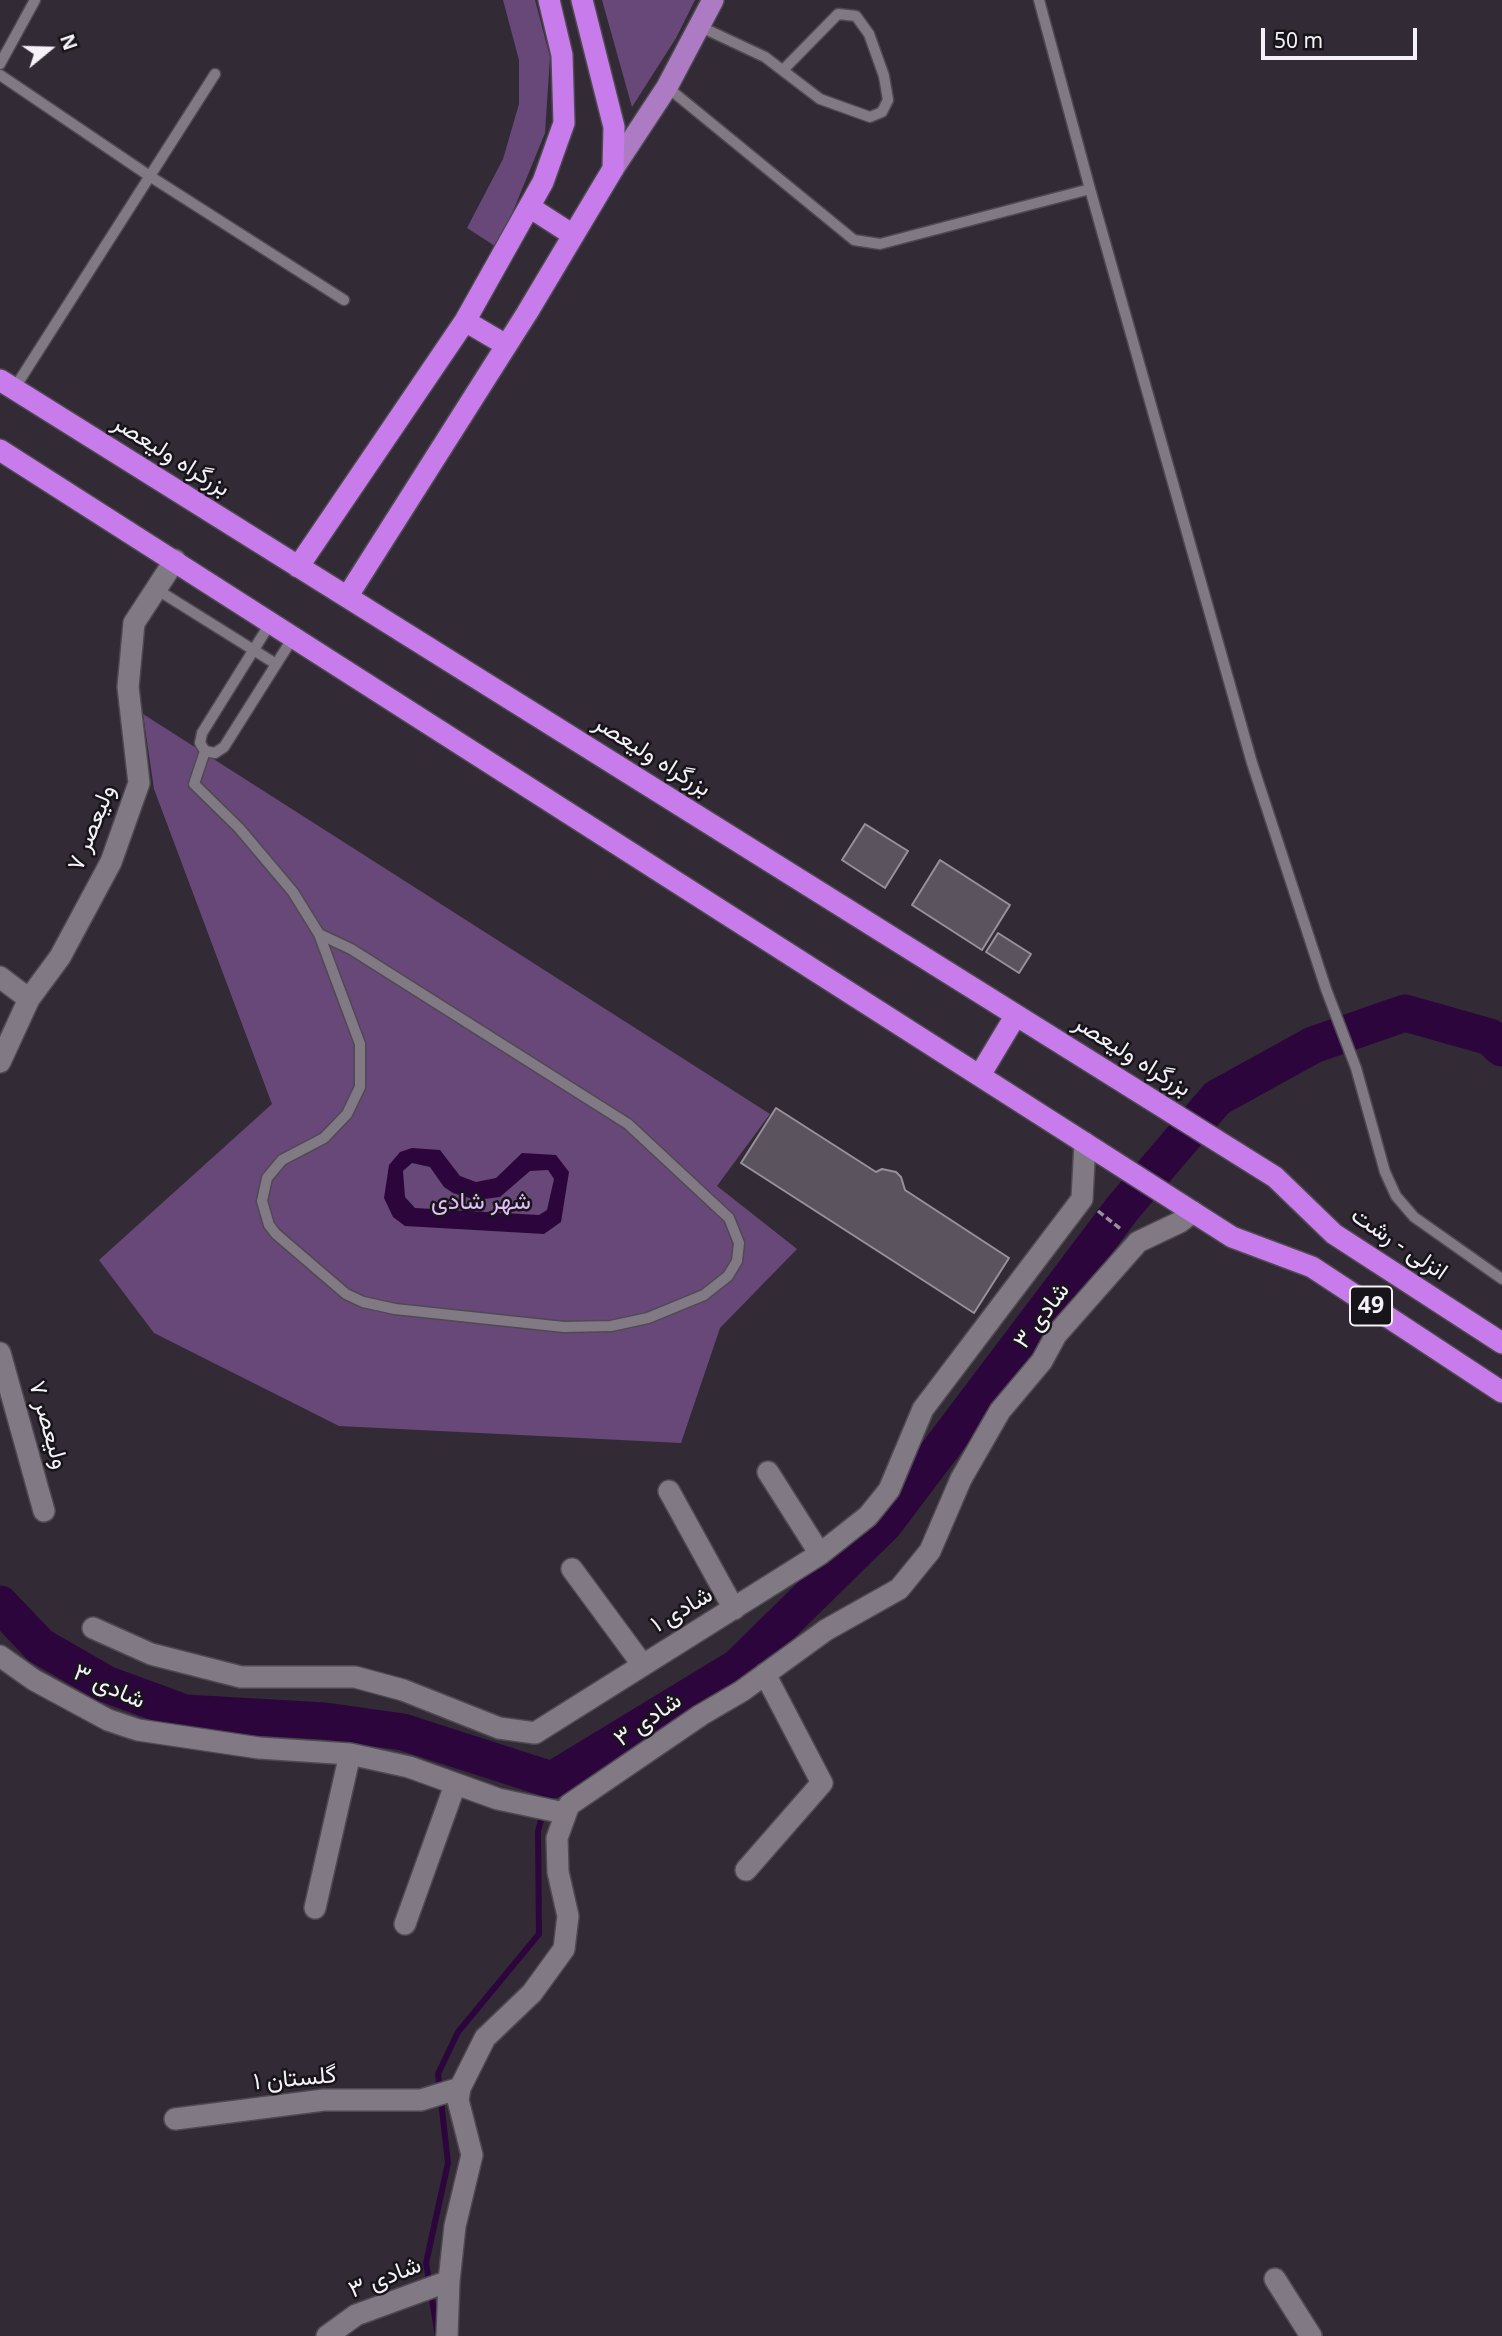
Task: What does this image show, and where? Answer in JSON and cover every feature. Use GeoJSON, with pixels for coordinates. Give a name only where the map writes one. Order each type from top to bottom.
{"type":"FeatureCollection","features":[{"type":"Feature","properties":{"kind":"highway"},"geometry":{"type":"LineString","coordinates":[[299,567],[465,321],[531,208],[564,123],[562,55],[549,0]]}},
{"type":"Feature","properties":{"kind":"highway"},"geometry":{"type":"LineString","coordinates":[[347,597],[613,169],[614,127],[582,0]]}},
{"type":"Feature","properties":{"kind":"highway"},"geometry":{"type":"LineString","coordinates":[[531,208],[573,235]]}},
{"type":"Feature","properties":{"kind":"highway"},"geometry":{"type":"LineString","coordinates":[[465,321],[506,345]]}},
{"type":"Feature","properties":{"kind":"highway","name":"بزرگراه ولیعصر"},"geometry":{"type":"LineString","coordinates":[[7,385],[1275,1177]]}},
{"type":"Feature","properties":{"kind":"highway"},"geometry":{"type":"LineString","coordinates":[[0,450],[1189,1209]]}},
{"type":"Feature","properties":{"kind":"highway"},"geometry":{"type":"LineString","coordinates":[[980,1075],[1016,1015]]}},
{"type":"Feature","properties":{"kind":"highway","name":"انزلی - رشت"},"geometry":{"type":"LineString","coordinates":[[1275,1177],[1334,1234],[1502,1343]]}},
{"type":"Feature","properties":{"kind":"highway","name":"49"},"geometry":{"type":"LineString","coordinates":[[1189,1209],[1232,1237],[1312,1267],[1502,1392]]}},
{"type":"Feature","properties":{"kind":"main road"},"geometry":{"type":"LineString","coordinates":[[613,169],[667,87],[713,0]]}},
{"type":"Feature","properties":{"kind":"street","name":"ولیعصر ۷"},"geometry":{"type":"LineString","coordinates":[[0,1062],[29,999],[60,957],[111,862],[139,783],[128,687],[134,623],[175,560]]}},
{"type":"Feature","properties":{"kind":"street"},"geometry":{"type":"LineString","coordinates":[[0,977],[29,999]]}},
{"type":"Feature","properties":{"kind":"street"},"geometry":{"type":"LineString","coordinates":[[1082,1199],[1091,1147]]}},
{"type":"Feature","properties":{"kind":"street","name":"شادی ۱"},"geometry":{"type":"LineString","coordinates":[[93,1628],[151,1654],[241,1677],[355,1677],[403,1690],[499,1728],[535,1733],[820,1554],[868,1516],[889,1490],[923,1409],[1082,1199]]}},
{"type":"Feature","properties":{"kind":"street","name":"شادی ۳"},"geometry":{"type":"LineString","coordinates":[[0,1656],[34,1681],[107,1720],[138,1730],[259,1748],[350,1754],[409,1767],[498,1799],[534,1805],[564,1814],[569,1805],[826,1630],[899,1589],[930,1551],[961,1479],[1000,1411],[1042,1361],[1056,1335],[1138,1242],[1180,1222],[1189,1209]]}},
{"type":"Feature","properties":{"kind":"street","name":"ولیعصر ۷"},"geometry":{"type":"LineString","coordinates":[[0,1353],[44,1511]]}},
{"type":"Feature","properties":{"kind":"street"},"geometry":{"type":"LineString","coordinates":[[768,1472],[820,1554]]}},
{"type":"Feature","properties":{"kind":"street"},"geometry":{"type":"LineString","coordinates":[[669,1491],[734,1609]]}},
{"type":"Feature","properties":{"kind":"street"},"geometry":{"type":"LineString","coordinates":[[572,1569],[642,1664]]}},
{"type":"Feature","properties":{"kind":"street"},"geometry":{"type":"LineString","coordinates":[[746,1870],[822,1783],[765,1674]]}},
{"type":"Feature","properties":{"kind":"street"},"geometry":{"type":"LineString","coordinates":[[315,1908],[350,1754]]}},
{"type":"Feature","properties":{"kind":"street"},"geometry":{"type":"LineString","coordinates":[[405,1924],[455,1785]]}},
{"type":"Feature","properties":{"kind":"street"},"geometry":{"type":"LineString","coordinates":[[460,2088],[485,2038],[532,1993],[564,1949],[568,1916],[558,1872],[557,1838],[564,1814]]}},
{"type":"Feature","properties":{"kind":"street","name":"شادی ۳"},"geometry":{"type":"LineString","coordinates":[[327,2336],[356,2315],[443,2284],[471,2155],[458,2100],[460,2088]]}},
{"type":"Feature","properties":{"kind":"street","name":"گلستان ۱"},"geometry":{"type":"LineString","coordinates":[[175,2119],[324,2100],[421,2100],[460,2088]]}},
{"type":"Feature","properties":{"kind":"street"},"geometry":{"type":"LineString","coordinates":[[1275,2279],[1311,2336]]}},
{"type":"Feature","properties":{"kind":"street"},"geometry":{"type":"LineString","coordinates":[[443,2284],[447,2336]]}},
{"type":"Feature","properties":{"kind":"lane"},"geometry":{"type":"LineString","coordinates":[[0,64],[35,0]]}},
{"type":"Feature","properties":{"kind":"lane"},"geometry":{"type":"LineString","coordinates":[[1040,0],[1090,189],[1252,763],[1326,989],[1356,1068],[1385,1172],[1396,1196],[1414,1217],[1502,1279]]}},
{"type":"Feature","properties":{"kind":"lane"},"geometry":{"type":"LineString","coordinates":[[701,27],[765,57],[820,99],[870,117],[882,112],[888,100],[877,55],[869,34],[856,16],[838,14],[783,70]]}},
{"type":"Feature","properties":{"kind":"lane"},"geometry":{"type":"LineString","coordinates":[[7,385],[215,74]]}},
{"type":"Feature","properties":{"kind":"lane"},"geometry":{"type":"LineString","coordinates":[[0,75],[148,175],[344,300]]}},
{"type":"Feature","properties":{"kind":"lane"},"geometry":{"type":"LineString","coordinates":[[667,87],[854,240],[880,244],[1090,189]]}},
{"type":"Feature","properties":{"kind":"lane"},"geometry":{"type":"LineString","coordinates":[[156,589],[276,664]]}},
{"type":"Feature","properties":{"kind":"lane"},"geometry":{"type":"LineString","coordinates":[[271,622],[202,733],[200,743],[205,751],[215,753],[223,747],[294,636]]}},
{"type":"Feature","properties":{"kind":"lane"},"geometry":{"type":"LineString","coordinates":[[205,751],[194,784],[239,828],[293,891],[319,934],[360,1044],[360,1087],[347,1114],[337,1127],[273,1168],[263,1189],[262,1201],[269,1224],[276,1234],[346,1294],[363,1302],[395,1308],[587,1328],[629,1323],[665,1312],[704,1295],[728,1276],[737,1261],[739,1243],[729,1218],[628,1124],[351,949],[319,934]]}},
{"type":"Feature","properties":{"kind":"path"},"geometry":{"type":"LineString","coordinates":[[1082,1199],[1138,1242]]}},
{"type":"Feature","properties":{"kind":"green space"},"geometry":{"type":"Polygon","coordinates":[[[503,0],[535,0],[550,57],[545,133],[498,248],[467,228],[503,159],[519,104],[519,60],[503,0]]]}},
{"type":"Feature","properties":{"kind":"green space"},"geometry":{"type":"Polygon","coordinates":[[[602,0],[695,0],[676,38],[632,107],[602,0]]]}},
{"type":"Feature","properties":{"kind":"green space","name":"شهر شادی"},"geometry":{"type":"Polygon","coordinates":[[[143,714],[770,1114],[717,1186],[797,1249],[720,1328],[681,1443],[339,1426],[154,1333],[99,1260],[272,1104],[154,789],[143,714]]]}},
{"type":"Feature","properties":{"kind":"shaded area"},"geometry":{"type":"Polygon","coordinates":[[[412,1148],[440,1150],[460,1176],[476,1182],[496,1178],[522,1153],[556,1155],[569,1172],[561,1222],[544,1234],[405,1226],[393,1217],[384,1198],[389,1165],[400,1152],[412,1148]],[[412,1163],[403,1171],[405,1197],[415,1208],[539,1215],[547,1210],[554,1179],[548,1170],[530,1171],[500,1197],[476,1200],[453,1193],[444,1187],[430,1167],[412,1163]]]}},
{"type":"Feature","properties":{"kind":"building"},"geometry":{"type":"Polygon","coordinates":[[[865,824],[908,851],[885,888],[842,860],[865,824]]]}},
{"type":"Feature","properties":{"kind":"building"},"geometry":{"type":"Polygon","coordinates":[[[940,860],[1010,905],[982,950],[912,905],[940,860]]]}},
{"type":"Feature","properties":{"kind":"building"},"geometry":{"type":"Polygon","coordinates":[[[998,933],[1031,954],[1019,973],[986,952],[998,933]]]}},
{"type":"Feature","properties":{"kind":"building"},"geometry":{"type":"Polygon","coordinates":[[[776,1108],[876,1172],[882,1169],[896,1172],[901,1177],[905,1190],[1009,1258],[974,1313],[741,1163],[776,1108]]]}},
{"type":"Feature","properties":{"kind":"waterway"},"geometry":{"type":"LineString","coordinates":[[0,1604],[40,1646],[106,1684],[185,1713],[325,1721],[403,1732],[552,1780],[738,1667],[884,1524],[1122,1209],[1217,1098],[1313,1045],[1405,1013],[1490,1037],[1502,1048]]}},
{"type":"Feature","properties":{"kind":"waterway"},"geometry":{"type":"LineString","coordinates":[[438,2336],[426,2263],[448,2163],[438,2074],[458,2032],[539,1934],[538,1831],[552,1780]]}}]}
